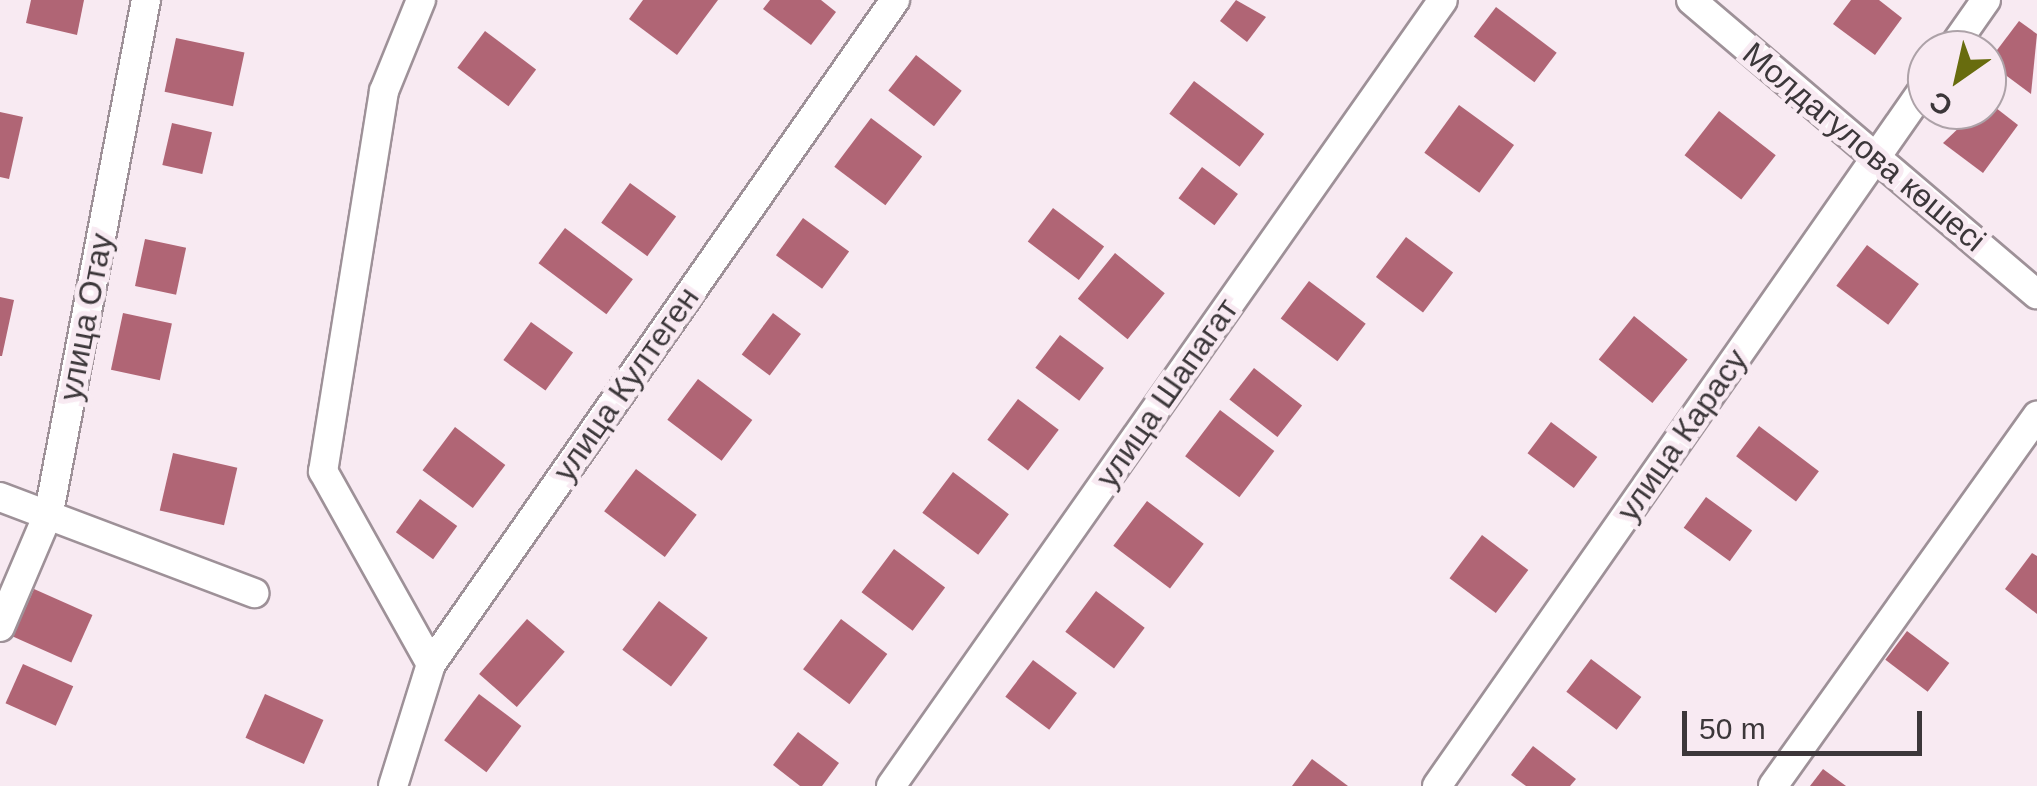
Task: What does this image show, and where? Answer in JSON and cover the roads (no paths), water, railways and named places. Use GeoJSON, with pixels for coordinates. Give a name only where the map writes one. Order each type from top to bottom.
{"type":"FeatureCollection","features":[{"type":"Feature","properties":{"kind":"street","name":"улица Отау"},"geometry":{"type":"LineString","coordinates":[[0,627],[49,512],[146,0]]}},
{"type":"Feature","properties":{"kind":"street"},"geometry":{"type":"LineString","coordinates":[[421,0],[384,91],[323,471],[431,664]]}},
{"type":"Feature","properties":{"kind":"street","name":"улица Култеген"},"geometry":{"type":"LineString","coordinates":[[397,783],[431,664],[894,0]]}},
{"type":"Feature","properties":{"kind":"street","name":"улица Шапагат"},"geometry":{"type":"LineString","coordinates":[[891,786],[1444,0]]}},
{"type":"Feature","properties":{"kind":"street","name":"Молдагулова көшесі"},"geometry":{"type":"LineString","coordinates":[[1691,0],[2037,294]]}},
{"type":"Feature","properties":{"kind":"street"},"geometry":{"type":"LineString","coordinates":[[1965,30],[1986,0]]}},
{"type":"Feature","properties":{"kind":"street","name":"улица Карасу"},"geometry":{"type":"LineString","coordinates":[[1437,786],[1907,112]]}},
{"type":"Feature","properties":{"kind":"street"},"geometry":{"type":"LineString","coordinates":[[1773,786],[2037,416]]}},
{"type":"Feature","properties":{"kind":"street"},"geometry":{"type":"LineString","coordinates":[[0,497],[49,512],[254,593]]}}]}
